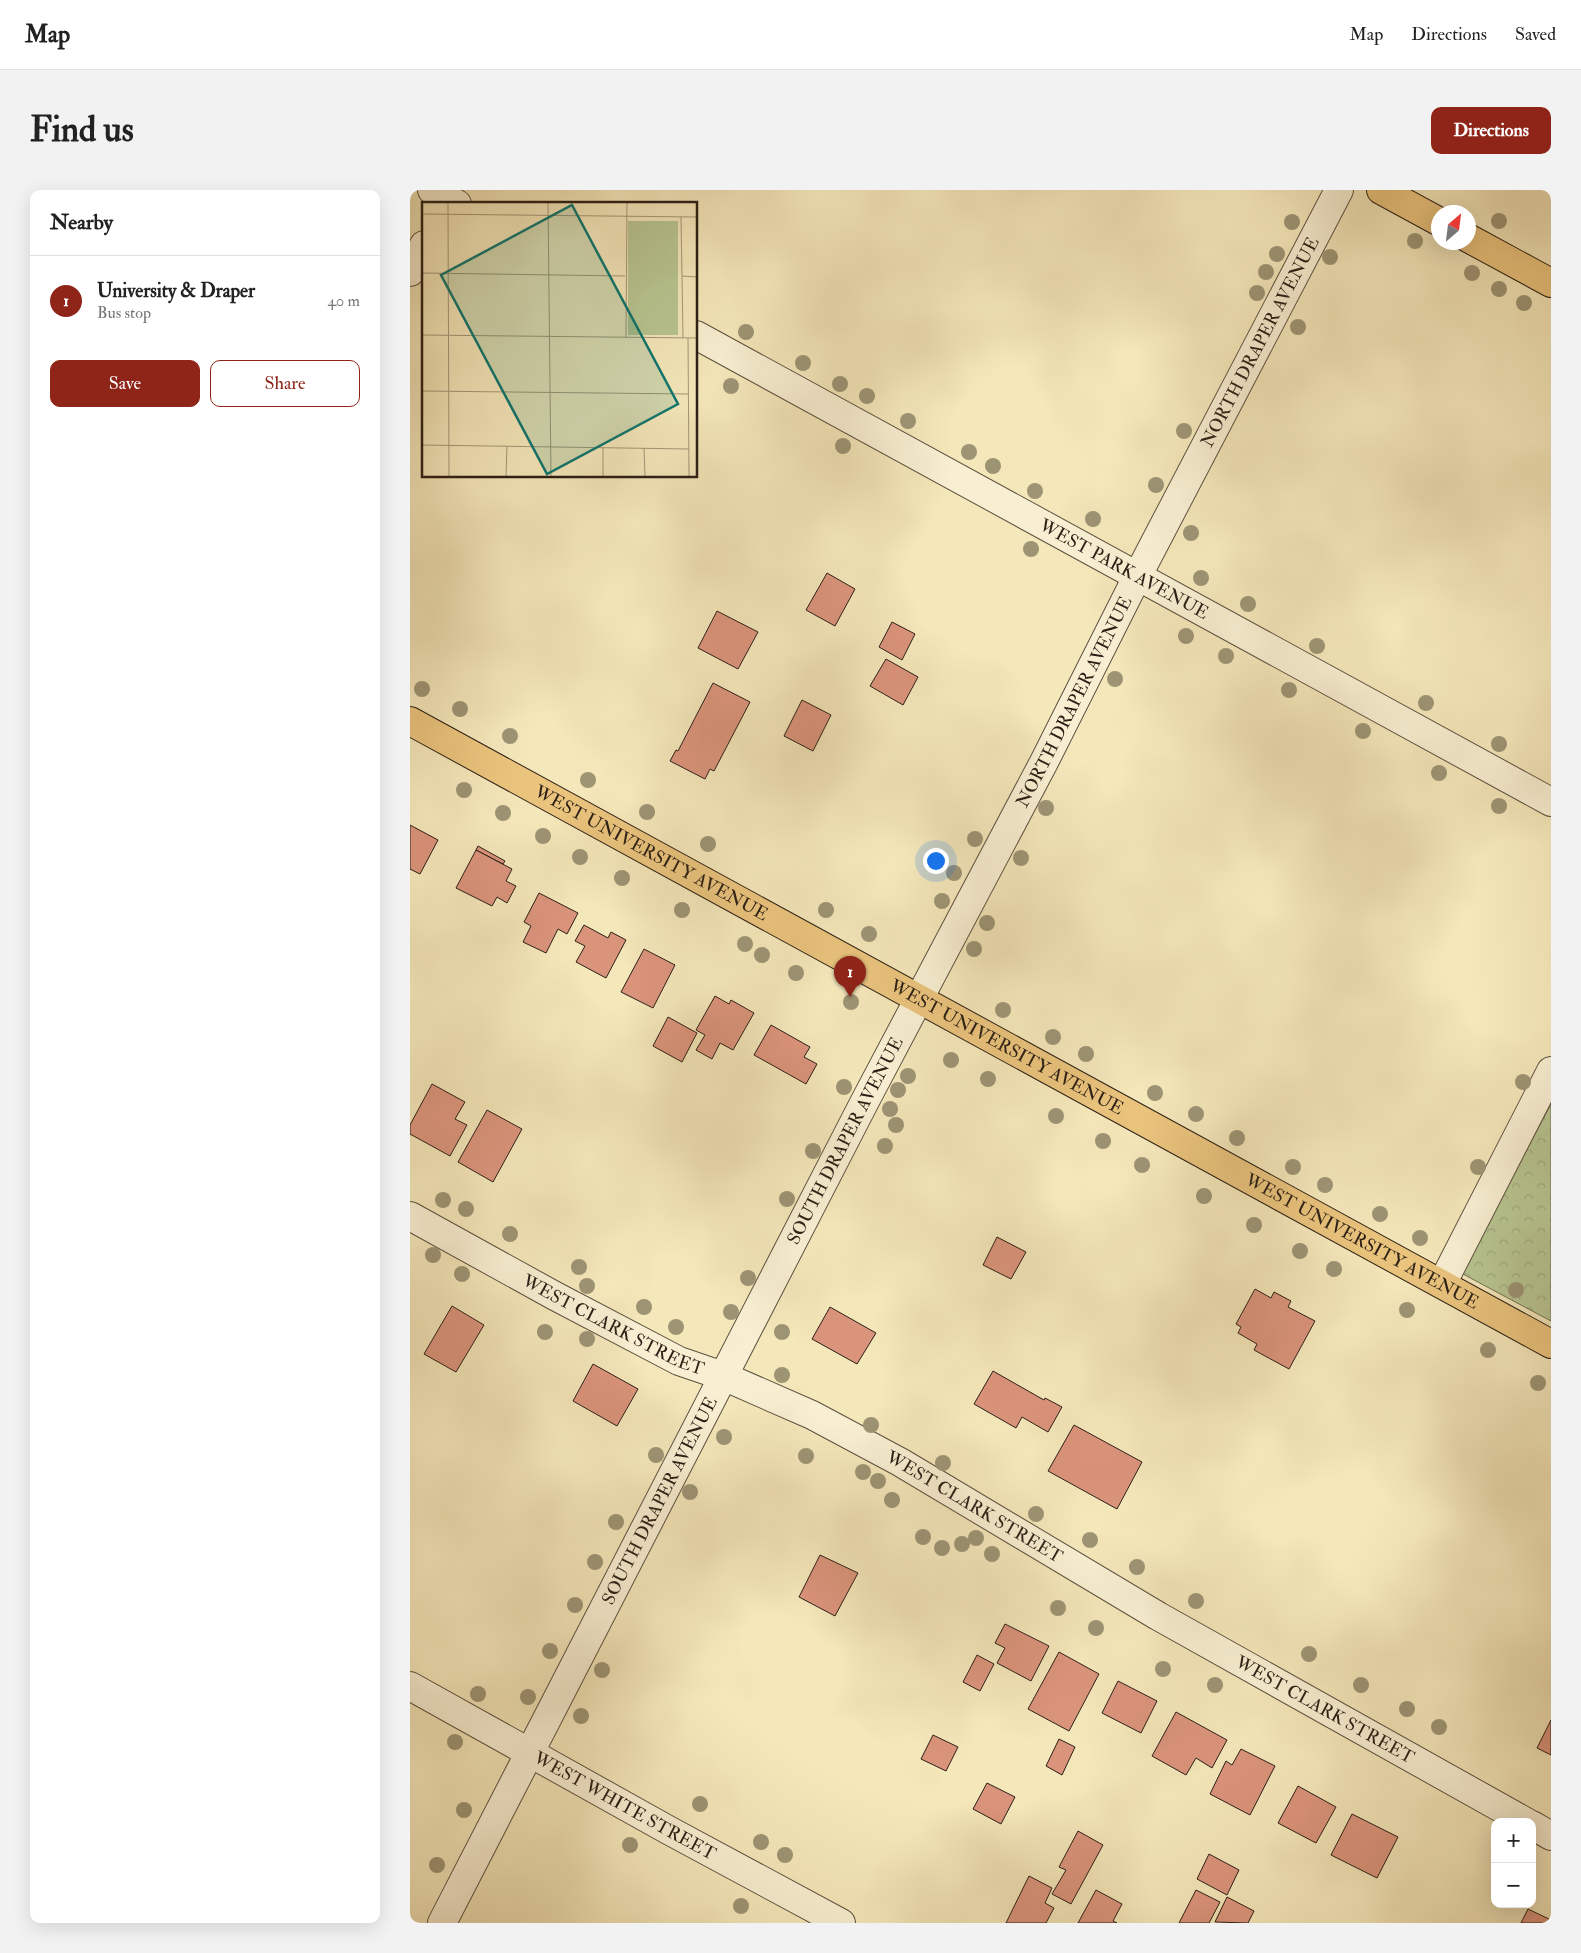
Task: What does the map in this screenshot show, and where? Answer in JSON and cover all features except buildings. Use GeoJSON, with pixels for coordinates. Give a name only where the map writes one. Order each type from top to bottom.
{"type":"FeatureCollection","features":[{"type":"Feature","properties":{"kind":"main road"},"geometry":{"type":"LineString","coordinates":[[1381,190],[1431,217]]}},
{"type":"Feature","properties":{"kind":"main road"},"geometry":{"type":"LineString","coordinates":[[1476,242],[1551,283]]}},
{"type":"Feature","properties":{"kind":"main road","name":"WEST UNIVERSITY AVENUE"},"geometry":{"type":"LineString","coordinates":[[410,722],[1551,1344]]}},
{"type":"Feature","properties":{"kind":"street","name":"NORTH DRAPER AVENUE"},"geometry":{"type":"LineString","coordinates":[[919,1000],[1339,190]]}},
{"type":"Feature","properties":{"kind":"street"},"geometry":{"type":"LineString","coordinates":[[410,272],[422,249]]}},
{"type":"Feature","properties":{"kind":"street","name":"WEST PARK AVENUE"},"geometry":{"type":"LineString","coordinates":[[698,336],[1551,802]]}},
{"type":"Feature","properties":{"kind":"street","name":"SOUTH DRAPER AVENUE"},"geometry":{"type":"LineString","coordinates":[[442,1923],[865,1101],[919,1000]]}},
{"type":"Feature","properties":{"kind":"street"},"geometry":{"type":"LineString","coordinates":[[1442,1284],[1551,1071]]}},
{"type":"Feature","properties":{"kind":"street","name":"WEST CLARK STREET"},"geometry":{"type":"LineString","coordinates":[[410,1216],[555,1296],[679,1361],[723,1376],[812,1415],[900,1462],[1158,1616],[1519,1818]]}},
{"type":"Feature","properties":{"kind":"street","name":"WEST WHITE STREET"},"geometry":{"type":"LineString","coordinates":[[410,1686],[670,1831],[841,1923]]}},
{"type":"Feature","properties":{"kind":"street"},"geometry":{"type":"LineString","coordinates":[[1536,1827],[1551,1836]]}},
{"type":"Feature","properties":{"kind":"green space"},"geometry":{"type":"Polygon","coordinates":[[[1551,1104],[1551,1321],[1461,1273],[1551,1104]]]}},
{"type":"Feature","properties":{"kind":"place","name":"University & Draper"},"geometry":{"type":"Point","coordinates":[850,997]}}]}
